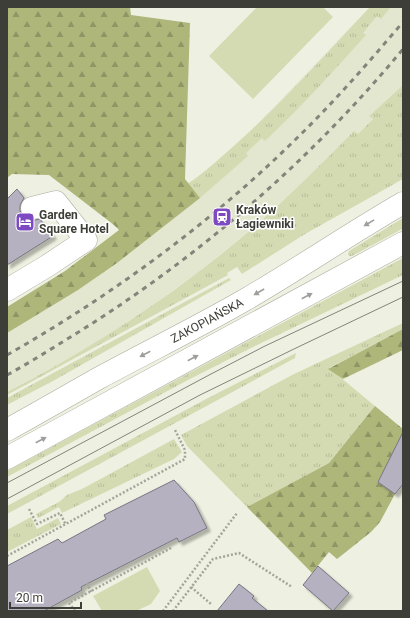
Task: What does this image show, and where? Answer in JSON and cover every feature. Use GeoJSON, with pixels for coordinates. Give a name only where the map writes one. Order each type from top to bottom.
{"type":"FeatureCollection","features":[{"type":"Feature","properties":{"kind":"main road"},"geometry":{"type":"LineString","coordinates":[[7,290],[86,240],[56,202],[32,208]]}},
{"type":"Feature","properties":{"kind":"main road","name":"ZAKOPIAŃSKA"},"geometry":{"type":"LineString","coordinates":[[7,430],[38,414],[99,378],[243,301],[367,224],[403,204]]}},
{"type":"Feature","properties":{"kind":"main road"},"geometry":{"type":"LineString","coordinates":[[7,458],[403,244]]}},
{"type":"Feature","properties":{"kind":"path"},"geometry":{"type":"LineString","coordinates":[[7,556],[185,459],[185,450],[175,430]]}},
{"type":"Feature","properties":{"kind":"path"},"geometry":{"type":"LineString","coordinates":[[29,510],[37,524],[60,513],[66,525]]}},
{"type":"Feature","properties":{"kind":"path"},"geometry":{"type":"LineString","coordinates":[[163,611],[236,513]]}},
{"type":"Feature","properties":{"kind":"path"},"geometry":{"type":"LineString","coordinates":[[75,611],[69,603],[171,548]]}},
{"type":"Feature","properties":{"kind":"path"},"geometry":{"type":"LineString","coordinates":[[173,611],[213,559],[239,553],[292,587]]}},
{"type":"Feature","properties":{"kind":"path"},"geometry":{"type":"LineString","coordinates":[[87,584],[91,592]]}},
{"type":"Feature","properties":{"kind":"path"},"geometry":{"type":"LineString","coordinates":[[191,588],[211,604]]}},
{"type":"Feature","properties":{"kind":"shaded area"},"geometry":{"type":"Polygon","coordinates":[[[370,7],[403,7],[403,88],[401,87],[370,115],[373,119],[358,134],[354,132],[283,200],[237,241],[197,273],[105,337],[7,392],[7,314],[198,177],[251,131],[370,7]]]}},
{"type":"Feature","properties":{"kind":"green space"},"geometry":{"type":"Polygon","coordinates":[[[7,7],[130,7],[131,15],[190,23],[185,179],[200,198],[117,263],[78,290],[7,333],[7,307],[65,271],[119,230],[49,175],[12,174],[7,178],[7,7]]]}},
{"type":"Feature","properties":{"kind":"green space"},"geometry":{"type":"Polygon","coordinates":[[[257,7],[323,7],[333,17],[253,99],[209,56],[257,7]]]}},
{"type":"Feature","properties":{"kind":"green space"},"geometry":{"type":"Polygon","coordinates":[[[370,7],[391,7],[381,19],[377,16],[363,33],[366,35],[291,116],[265,141],[262,138],[246,153],[248,156],[200,198],[187,184],[212,165],[270,112],[370,7]]]}},
{"type":"Feature","properties":{"kind":"green space"},"geometry":{"type":"Polygon","coordinates":[[[402,86],[403,179],[305,234],[242,274],[237,267],[227,273],[228,275],[7,395],[7,392],[105,337],[175,290],[218,257],[278,205],[354,131],[358,134],[373,119],[369,116],[402,86]]]}},
{"type":"Feature","properties":{"kind":"green space"},"geometry":{"type":"Polygon","coordinates":[[[403,218],[402,229],[352,256],[349,256],[349,251],[403,218]]]}},
{"type":"Feature","properties":{"kind":"green space"},"geometry":{"type":"Polygon","coordinates":[[[403,258],[403,275],[188,380],[7,477],[7,471],[403,258]]]}},
{"type":"Feature","properties":{"kind":"green space"},"geometry":{"type":"Polygon","coordinates":[[[229,278],[231,280],[53,381],[7,405],[7,398],[229,278]]]}},
{"type":"Feature","properties":{"kind":"green space"},"geometry":{"type":"Polygon","coordinates":[[[403,323],[403,329],[329,368],[375,406],[329,463],[247,507],[187,446],[181,435],[294,374],[403,323]]]}},
{"type":"Feature","properties":{"kind":"green space"},"geometry":{"type":"Polygon","coordinates":[[[403,329],[403,350],[343,379],[328,369],[403,329]]]}},
{"type":"Feature","properties":{"kind":"green space"},"geometry":{"type":"Polygon","coordinates":[[[296,353],[295,358],[7,514],[7,506],[208,398],[296,353]]]}},
{"type":"Feature","properties":{"kind":"green space"},"geometry":{"type":"Polygon","coordinates":[[[375,406],[403,429],[403,433],[378,482],[395,494],[380,522],[371,532],[337,559],[329,552],[312,573],[247,507],[329,463],[375,406]]]}},
{"type":"Feature","properties":{"kind":"green space"},"geometry":{"type":"Polygon","coordinates":[[[174,439],[182,452],[174,459],[62,513],[59,507],[38,518],[36,514],[59,502],[67,495],[82,489],[174,439]]]}},
{"type":"Feature","properties":{"kind":"green space"},"geometry":{"type":"Polygon","coordinates":[[[31,517],[37,529],[58,518],[61,524],[7,552],[7,530],[31,517]]]}},
{"type":"Feature","properties":{"kind":"green space"},"geometry":{"type":"Polygon","coordinates":[[[147,567],[160,591],[151,604],[136,611],[102,611],[93,596],[147,567]]]}},
{"type":"Feature","properties":{"kind":"building","name":"Garden Square Hotel"},"geometry":{"type":"Polygon","coordinates":[[[17,189],[24,198],[20,205],[20,211],[23,216],[29,220],[40,219],[53,236],[7,265],[7,199],[17,189]]]}},
{"type":"Feature","properties":{"kind":"building"},"geometry":{"type":"Polygon","coordinates":[[[403,432],[403,484],[395,494],[378,482],[403,432]]]}},
{"type":"Feature","properties":{"kind":"building"},"geometry":{"type":"Polygon","coordinates":[[[174,480],[194,502],[207,528],[179,542],[177,538],[81,587],[82,590],[44,611],[7,611],[7,566],[58,539],[62,543],[106,519],[104,515],[174,480]]]}},
{"type":"Feature","properties":{"kind":"building"},"geometry":{"type":"Polygon","coordinates":[[[318,566],[349,593],[333,611],[303,585],[318,566]]]}},
{"type":"Feature","properties":{"kind":"building"},"geometry":{"type":"Polygon","coordinates":[[[239,584],[254,596],[252,598],[268,611],[217,611],[239,584]]]}},
{"type":"Feature","properties":{"kind":"tram line"},"geometry":{"type":"LineString","coordinates":[[7,483],[265,346],[403,281]]}},
{"type":"Feature","properties":{"kind":"tram line"},"geometry":{"type":"LineString","coordinates":[[7,499],[200,395],[403,297]]}},
{"type":"Feature","properties":{"kind":"railway"},"geometry":{"type":"LineString","coordinates":[[7,355],[85,308],[159,256],[230,199],[264,169],[325,110],[403,22]]}},
{"type":"Feature","properties":{"kind":"railway"},"geometry":{"type":"LineString","coordinates":[[7,375],[34,360],[122,304],[210,239],[292,168],[368,90],[403,49]]}},
{"type":"Feature","properties":{"kind":"place","name":"Kraków Łagiewniki"},"geometry":{"type":"Point","coordinates":[222,217]}},
{"type":"Feature","properties":{"kind":"place","name":"Garden Square Hotel"},"geometry":{"type":"Point","coordinates":[25,222]}}]}
